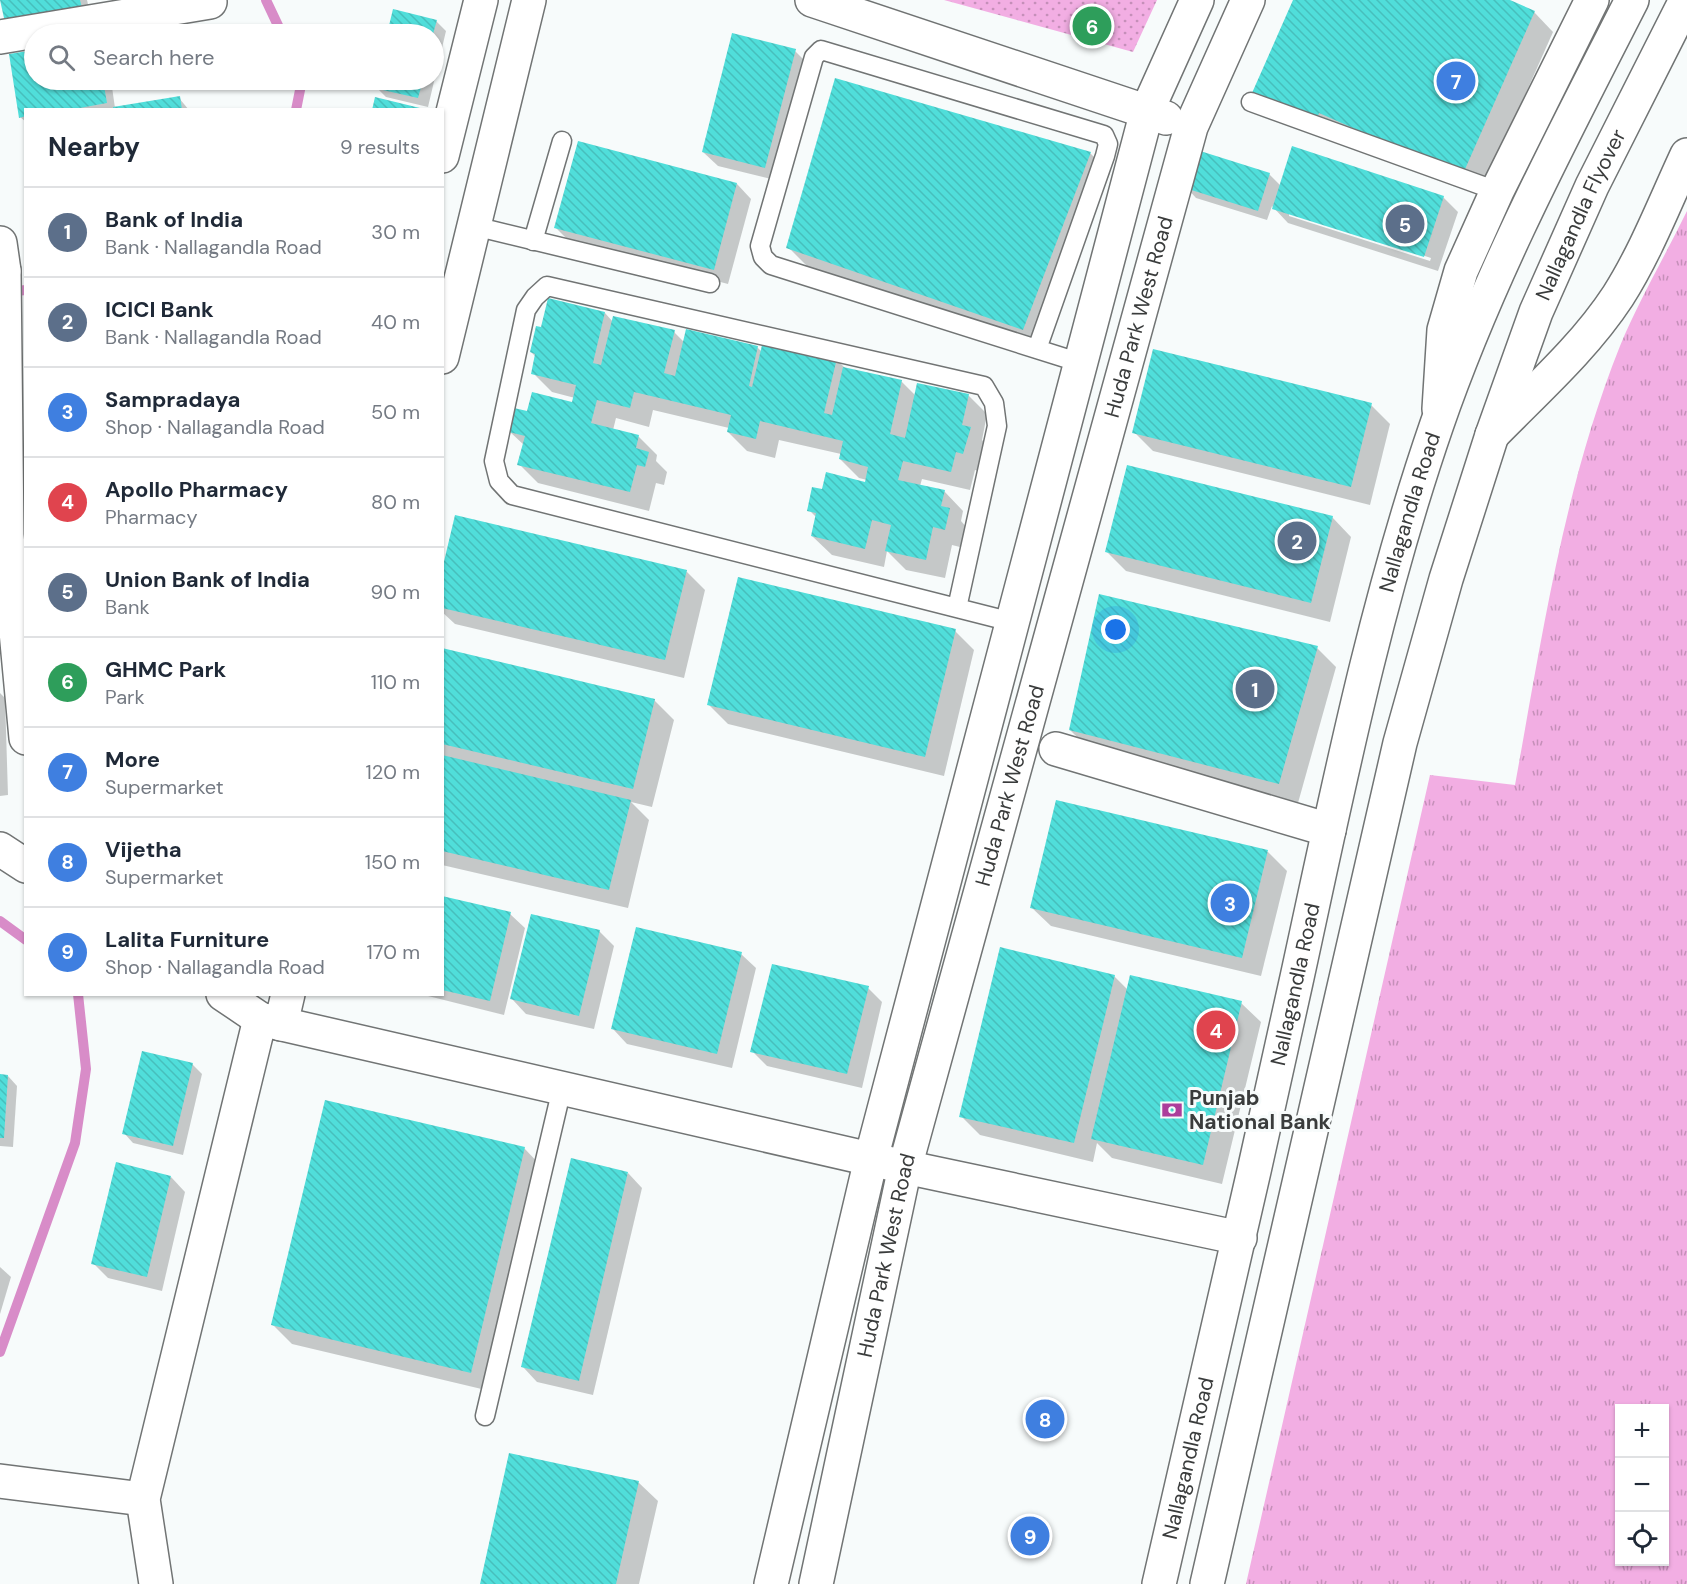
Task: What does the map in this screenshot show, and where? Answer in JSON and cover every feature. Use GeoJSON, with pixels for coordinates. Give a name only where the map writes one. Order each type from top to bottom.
{"type":"FeatureCollection","features":[{"type":"Feature","properties":{"kind":"street"},"geometry":{"type":"LineString","coordinates":[[444,148],[481,0]]}},
{"type":"Feature","properties":{"kind":"street"},"geometry":{"type":"LineString","coordinates":[[444,349],[529,0]]}},
{"type":"Feature","properties":{"kind":"street"},"geometry":{"type":"LineString","coordinates":[[812,0],[1191,127]]}},
{"type":"Feature","properties":{"kind":"street","name":"Huda Park West Road"},"geometry":{"type":"LineString","coordinates":[[771,1584],[871,1159],[1147,111],[1197,0]]}},
{"type":"Feature","properties":{"kind":"street","name":"Huda Park West Road"},"geometry":{"type":"LineString","coordinates":[[816,1584],[905,1167],[1191,127],[1248,0]]}},
{"type":"Feature","properties":{"kind":"street"},"geometry":{"type":"LineString","coordinates":[[1438,422],[1444,330],[1461,271],[1497,191],[1592,0]]}},
{"type":"Feature","properties":{"kind":"street"},"geometry":{"type":"LineString","coordinates":[[1438,422],[1490,287],[1549,163],[1632,0]]}},
{"type":"Feature","properties":{"kind":"street","name":"Nallagandla Flyover"},"geometry":{"type":"LineString","coordinates":[[1492,435],[1536,312],[1592,186],[1686,0]]}},
{"type":"Feature","properties":{"kind":"street"},"geometry":{"type":"LineString","coordinates":[[78,24],[210,2]]}},
{"type":"Feature","properties":{"kind":"street"},"geometry":{"type":"LineString","coordinates":[[0,37],[24,33]]}},
{"type":"Feature","properties":{"kind":"street"},"geometry":{"type":"LineString","coordinates":[[1207,1584],[1400,743],[1446,579],[1492,435],[1585,340],[1618,295],[1646,243],[1687,155]]}},
{"type":"Feature","properties":{"kind":"street"},"geometry":{"type":"LineString","coordinates":[[2,265],[7,535],[24,717]]}},
{"type":"Feature","properties":{"kind":"street","name":"Nallagandla Road"},"geometry":{"type":"LineString","coordinates":[[1160,1584],[1240,1238],[1349,736],[1394,558],[1438,422]]}},
{"type":"Feature","properties":{"kind":"street"},"geometry":{"type":"LineString","coordinates":[[1056,749],[1329,830]]}},
{"type":"Feature","properties":{"kind":"street"},"geometry":{"type":"LineString","coordinates":[[0,849],[24,865]]}},
{"type":"Feature","properties":{"kind":"street"},"geometry":{"type":"LineString","coordinates":[[156,1584],[143,1498],[254,1005],[562,1088],[905,1167],[1240,1238]]}},
{"type":"Feature","properties":{"kind":"street"},"geometry":{"type":"LineString","coordinates":[[0,1481],[143,1498]]}},
{"type":"Feature","properties":{"kind":"lane"},"geometry":{"type":"LineString","coordinates":[[1037,349],[1105,156],[1108,144],[1104,135],[821,50],[814,57],[760,246],[763,257],[771,265],[1081,363]]}},
{"type":"Feature","properties":{"kind":"lane"},"geometry":{"type":"LineString","coordinates":[[1251,102],[1497,191]]}},
{"type":"Feature","properties":{"kind":"lane"},"geometry":{"type":"LineString","coordinates":[[533,241],[562,141]]}},
{"type":"Feature","properties":{"kind":"lane"},"geometry":{"type":"LineString","coordinates":[[474,226],[710,283]]}},
{"type":"Feature","properties":{"kind":"lane"},"geometry":{"type":"LineString","coordinates":[[957,608],[997,426],[994,403],[984,386],[548,286],[535,297],[526,310],[494,461],[498,481],[512,495],[1012,622]]}},
{"type":"Feature","properties":{"kind":"lane"},"geometry":{"type":"LineString","coordinates":[[484,1416],[562,1088]]}},
{"type":"Feature","properties":{"kind":"green space"},"geometry":{"type":"Polygon","coordinates":[[[944,0],[1157,0],[1133,52],[944,0]]]}},
{"type":"Feature","properties":{"kind":"green space"},"geometry":{"type":"Polygon","coordinates":[[[1687,211],[1687,1584],[1246,1584],[1430,775],[1515,785],[1545,618],[1569,507],[1601,399],[1627,329],[1687,211]]]}},
{"type":"Feature","properties":{"kind":"building"},"geometry":{"type":"Polygon","coordinates":[[[0,0],[80,0],[83,12],[6,27],[0,0]]]}},
{"type":"Feature","properties":{"kind":"building"},"geometry":{"type":"Polygon","coordinates":[[[1293,0],[1510,0],[1535,11],[1462,176],[1319,113],[1316,121],[1252,93],[1293,0]]]}},
{"type":"Feature","properties":{"kind":"building"},"geometry":{"type":"Polygon","coordinates":[[[393,9],[437,20],[436,24],[389,24],[393,9]]]}},
{"type":"Feature","properties":{"kind":"building"},"geometry":{"type":"Polygon","coordinates":[[[732,33],[796,49],[765,168],[702,152],[732,33]]]}},
{"type":"Feature","properties":{"kind":"building"},"geometry":{"type":"Polygon","coordinates":[[[24,52],[24,90],[105,90],[107,103],[80,108],[24,108],[24,117],[19,118],[9,54],[24,52]]]}},
{"type":"Feature","properties":{"kind":"building"},"geometry":{"type":"Polygon","coordinates":[[[835,78],[1091,152],[1023,330],[786,248],[835,78]]]}},
{"type":"Feature","properties":{"kind":"building"},"geometry":{"type":"Polygon","coordinates":[[[383,90],[420,90],[418,98],[383,90]]]}},
{"type":"Feature","properties":{"kind":"building"},"geometry":{"type":"Polygon","coordinates":[[[180,96],[182,108],[113,108],[180,96]]]}},
{"type":"Feature","properties":{"kind":"building"},"geometry":{"type":"Polygon","coordinates":[[[375,97],[420,108],[372,108],[375,97]]]}},
{"type":"Feature","properties":{"kind":"building"},"geometry":{"type":"Polygon","coordinates":[[[578,141],[737,183],[714,270],[554,228],[578,141]]]}},
{"type":"Feature","properties":{"kind":"building"},"geometry":{"type":"Polygon","coordinates":[[[1292,146],[1444,196],[1424,257],[1272,209],[1292,146]]]}},
{"type":"Feature","properties":{"kind":"building"},"geometry":{"type":"Polygon","coordinates":[[[1197,150],[1270,173],[1258,211],[1185,188],[1197,150]]]}},
{"type":"Feature","properties":{"kind":"building"},"geometry":{"type":"Polygon","coordinates":[[[548,298],[605,312],[593,363],[601,365],[613,316],[675,330],[664,373],[675,376],[686,329],[758,346],[749,386],[752,387],[763,341],[837,358],[824,413],[832,415],[843,367],[902,380],[890,434],[905,438],[917,383],[969,394],[962,425],[971,427],[963,454],[956,452],[951,472],[903,461],[898,480],[945,490],[941,506],[950,508],[945,530],[933,527],[926,560],[885,551],[891,525],[872,520],[865,549],[811,536],[816,513],[807,511],[812,487],[822,489],[826,472],[865,482],[868,467],[839,459],[843,441],[760,421],[756,439],[727,432],[731,415],[634,392],[630,408],[597,400],[591,423],[639,435],[636,448],[649,452],[645,467],[637,465],[630,492],[517,465],[525,436],[509,432],[514,408],[527,411],[532,392],[572,402],[576,385],[531,374],[535,354],[530,352],[536,326],[541,327],[548,298]]]}},
{"type":"Feature","properties":{"kind":"building"},"geometry":{"type":"Polygon","coordinates":[[[1153,349],[1372,403],[1351,487],[1132,433],[1153,349]]]}},
{"type":"Feature","properties":{"kind":"building"},"geometry":{"type":"Polygon","coordinates":[[[1127,465],[1333,516],[1311,603],[1105,552],[1127,465]]]}},
{"type":"Feature","properties":{"kind":"building"},"geometry":{"type":"Polygon","coordinates":[[[455,515],[687,570],[665,660],[444,608],[444,562],[455,515]]]}},
{"type":"Feature","properties":{"kind":"building"},"geometry":{"type":"Polygon","coordinates":[[[738,577],[956,629],[925,757],[707,705],[738,577]]]}},
{"type":"Feature","properties":{"kind":"building"},"geometry":{"type":"Polygon","coordinates":[[[1099,594],[1318,646],[1279,784],[1069,730],[1099,594]]]}},
{"type":"Feature","properties":{"kind":"building"},"geometry":{"type":"Polygon","coordinates":[[[444,648],[655,699],[633,789],[444,744],[444,648]]]}},
{"type":"Feature","properties":{"kind":"building"},"geometry":{"type":"Polygon","coordinates":[[[444,755],[631,800],[609,890],[444,851],[444,755]]]}},
{"type":"Feature","properties":{"kind":"building"},"geometry":{"type":"Polygon","coordinates":[[[1056,800],[1268,850],[1242,958],[1030,908],[1056,800]]]}},
{"type":"Feature","properties":{"kind":"building"},"geometry":{"type":"Polygon","coordinates":[[[444,896],[511,912],[490,1001],[444,990],[444,896]]]}},
{"type":"Feature","properties":{"kind":"building"},"geometry":{"type":"Polygon","coordinates":[[[531,914],[600,930],[579,1016],[510,999],[531,914]]]}},
{"type":"Feature","properties":{"kind":"building"},"geometry":{"type":"Polygon","coordinates":[[[636,927],[742,952],[717,1054],[611,1029],[636,927]]]}},
{"type":"Feature","properties":{"kind":"building"},"geometry":{"type":"Polygon","coordinates":[[[1000,947],[1115,975],[1074,1143],[959,1117],[1000,947]]]}},
{"type":"Feature","properties":{"kind":"building"},"geometry":{"type":"Polygon","coordinates":[[[772,964],[869,986],[847,1074],[750,1052],[772,964]]]}},
{"type":"Feature","properties":{"kind":"building"},"geometry":{"type":"Polygon","coordinates":[[[1130,975],[1242,1001],[1203,1165],[1091,1139],[1130,975]]]}},
{"type":"Feature","properties":{"kind":"building"},"geometry":{"type":"Polygon","coordinates":[[[142,1051],[193,1063],[173,1146],[122,1134],[142,1051]]]}},
{"type":"Feature","properties":{"kind":"building"},"geometry":{"type":"Polygon","coordinates":[[[0,1074],[8,1075],[4,1138],[0,1138],[0,1074]]]}},
{"type":"Feature","properties":{"kind":"building"},"geometry":{"type":"Polygon","coordinates":[[[325,1100],[525,1147],[471,1373],[271,1325],[325,1100]]]}},
{"type":"Feature","properties":{"kind":"building"},"geometry":{"type":"Polygon","coordinates":[[[571,1158],[628,1172],[579,1381],[521,1367],[571,1158]]]}},
{"type":"Feature","properties":{"kind":"building"},"geometry":{"type":"Polygon","coordinates":[[[116,1162],[171,1176],[147,1277],[91,1264],[116,1162]]]}},
{"type":"Feature","properties":{"kind":"building"},"geometry":{"type":"Polygon","coordinates":[[[509,1453],[639,1481],[616,1584],[480,1584],[509,1453]]]}},
{"type":"Feature","properties":{"kind":"waterway"},"geometry":{"type":"LineString","coordinates":[[266,0],[277,24]]}},
{"type":"Feature","properties":{"kind":"waterway"},"geometry":{"type":"LineString","coordinates":[[296,108],[300,90]]}},
{"type":"Feature","properties":{"kind":"waterway"},"geometry":{"type":"LineString","coordinates":[[6,292],[24,290]]}},
{"type":"Feature","properties":{"kind":"waterway"},"geometry":{"type":"LineString","coordinates":[[0,921],[24,939]]}},
{"type":"Feature","properties":{"kind":"waterway"},"geometry":{"type":"LineString","coordinates":[[0,1352],[75,1143],[86,1069],[78,996]]}},
{"type":"Feature","properties":{"kind":"place","name":"GHMC Park"},"geometry":{"type":"Point","coordinates":[1092,26]}},
{"type":"Feature","properties":{"kind":"place","name":"More"},"geometry":{"type":"Point","coordinates":[1456,81]}},
{"type":"Feature","properties":{"kind":"place","name":"Union Bank of India"},"geometry":{"type":"Point","coordinates":[1405,224]}},
{"type":"Feature","properties":{"kind":"place","name":"ICICI Bank"},"geometry":{"type":"Point","coordinates":[1297,541]}},
{"type":"Feature","properties":{"kind":"place","name":"Bank of India"},"geometry":{"type":"Point","coordinates":[1255,689]}},
{"type":"Feature","properties":{"kind":"place","name":"Sampradaya"},"geometry":{"type":"Point","coordinates":[1230,903]}},
{"type":"Feature","properties":{"kind":"place","name":"Apollo Pharmacy"},"geometry":{"type":"Point","coordinates":[1216,1030]}},
{"type":"Feature","properties":{"kind":"place","name":"Punjab National Bank"},"geometry":{"type":"Point","coordinates":[1172,1110]}},
{"type":"Feature","properties":{"kind":"place","name":"Vijetha"},"geometry":{"type":"Point","coordinates":[1045,1419]}},
{"type":"Feature","properties":{"kind":"place","name":"Lalita Furniture"},"geometry":{"type":"Point","coordinates":[1030,1536]}}]}
